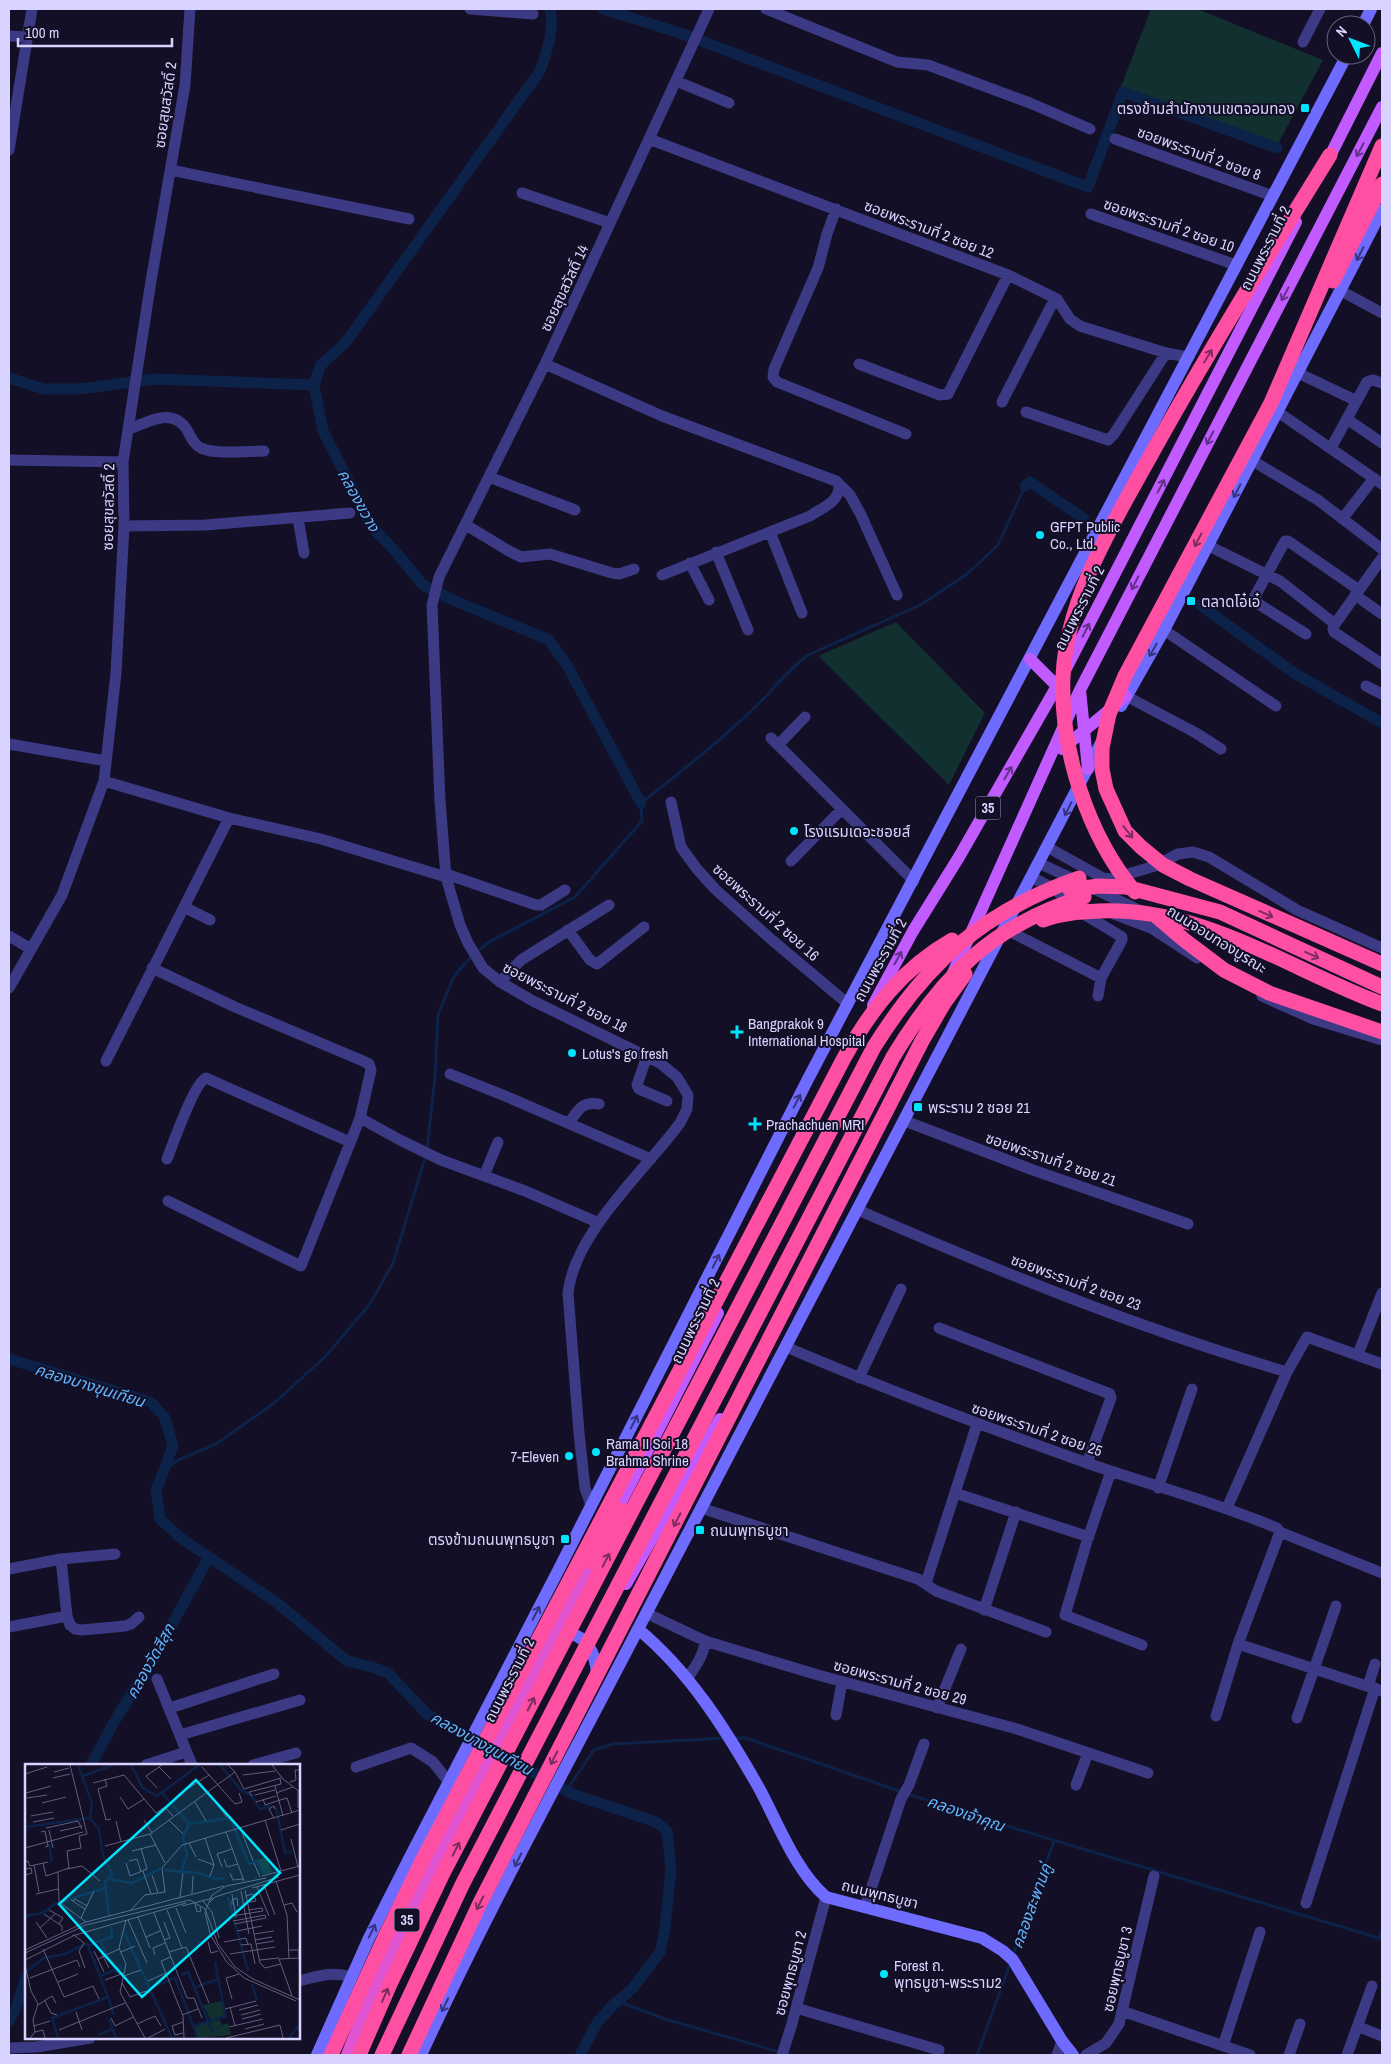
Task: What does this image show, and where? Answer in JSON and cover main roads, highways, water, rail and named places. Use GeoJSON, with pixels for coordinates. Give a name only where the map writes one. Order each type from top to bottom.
{"type":"FeatureCollection","features":[{"type":"Feature","properties":{"kind":"highway"},"geometry":{"type":"LineString","coordinates":[[1274,408],[1382,146]]}},
{"type":"Feature","properties":{"kind":"highway"},"geometry":{"type":"LineString","coordinates":[[1330,156],[1183,398],[1103,544],[1081,595],[1068,640],[1063,677],[1065,725],[1083,801],[1101,843],[1126,882],[1151,911],[1183,939],[1224,970],[1269,993],[1382,1032]]}},
{"type":"Feature","properties":{"kind":"highway"},"geometry":{"type":"LineString","coordinates":[[1382,184],[1274,408],[1229,482],[1125,676],[1109,714],[1102,748],[1102,769],[1106,789],[1125,831],[1141,848],[1163,865],[1228,898],[1382,964]]}},
{"type":"Feature","properties":{"kind":"highway"},"geometry":{"type":"LineString","coordinates":[[358,2055],[393,1977],[448,1865],[870,1054],[900,1007],[928,972],[961,942],[1005,922],[1036,895],[1079,878]]}},
{"type":"Feature","properties":{"kind":"highway"},"geometry":{"type":"LineString","coordinates":[[590,1562],[678,1420],[794,1182],[858,1057],[886,1010],[917,970],[948,940],[973,923],[1024,900],[1098,886],[1126,887],[1220,912],[1382,987]]}},
{"type":"Feature","properties":{"kind":"highway"},"geometry":{"type":"LineString","coordinates":[[382,2055],[463,1883],[893,1057],[919,1016],[945,982],[982,948],[1028,918],[1053,907],[1080,902]]}},
{"type":"Feature","properties":{"kind":"highway"},"geometry":{"type":"LineString","coordinates":[[625,1587],[723,1390],[913,1028],[946,983],[982,950],[1021,927],[1048,918],[1076,912],[1137,911],[1183,920],[1255,947],[1382,1004]]}},
{"type":"Feature","properties":{"kind":"highway"},"geometry":{"type":"LineString","coordinates":[[409,2055],[465,1932],[934,1019],[953,989],[972,966],[995,944],[1028,918]]}},
{"type":"Feature","properties":{"kind":"highway"},"geometry":{"type":"LineString","coordinates":[[336,2054],[403,1899],[834,1076],[867,1019],[891,989],[912,968],[949,942],[1005,922]]}},
{"type":"Feature","properties":{"kind":"highway","name":"ถนนพระรามที่ 2"},"geometry":{"type":"LineString","coordinates":[[336,2054],[373,1992],[455,1819],[590,1562]]}},
{"type":"Feature","properties":{"kind":"highway","name":"35"},"geometry":{"type":"LineString","coordinates":[[388,2055],[443,1938],[625,1587]]}},
{"type":"Feature","properties":{"kind":"main road","name":"ถนนพระรามที่ 2"},"geometry":{"type":"LineString","coordinates":[[590,1562],[685,1380],[785,1172],[913,931],[959,857],[1057,686],[1382,52]]}},
{"type":"Feature","properties":{"kind":"main road","name":"ถนนพระรามที่ 2"},"geometry":{"type":"LineString","coordinates":[[317,2055],[369,1938],[450,1776],[848,1004],[1342,65]]}},
{"type":"Feature","properties":{"kind":"main road","name":"35"},"geometry":{"type":"LineString","coordinates":[[625,1587],[745,1374],[919,1044],[976,925],[1080,690],[1382,107]]}},
{"type":"Feature","properties":{"kind":"main road"},"geometry":{"type":"LineString","coordinates":[[421,2055],[540,1816],[905,1121],[1005,922],[1041,864],[1126,696],[1164,630],[1253,462],[1274,408],[1298,373],[1379,224],[1382,210]]}},
{"type":"Feature","properties":{"kind":"main road"},"geometry":{"type":"LineString","coordinates":[[1030,659],[1057,686]]}},
{"type":"Feature","properties":{"kind":"main road"},"geometry":{"type":"LineString","coordinates":[[1080,690],[1088,769]]}},
{"type":"Feature","properties":{"kind":"main road"},"geometry":{"type":"LineString","coordinates":[[1048,761],[1084,729],[1126,696]]}},
{"type":"Feature","properties":{"kind":"main road","name":"ถนนพุทธบูชา"},"geometry":{"type":"LineString","coordinates":[[638,1628],[662,1650],[705,1700],[738,1751],[805,1874],[816,1889],[826,1897],[982,1938],[1003,1951],[1013,1960],[1062,2041],[1073,2055]]}},
{"type":"Feature","properties":{"kind":"main road"},"geometry":{"type":"LineString","coordinates":[[537,1642],[560,1633],[579,1637],[593,1652],[597,1675]]}},
{"type":"Feature","properties":{"kind":"waterway"},"geometry":{"type":"LineString","coordinates":[[314,385],[320,366],[346,342],[540,71],[551,32],[550,9]]}},
{"type":"Feature","properties":{"kind":"waterway"},"geometry":{"type":"LineString","coordinates":[[603,9],[683,34],[1088,187],[1123,92],[1277,148]]}},
{"type":"Feature","properties":{"kind":"waterway","name":"คลองขวาง"},"geometry":{"type":"LineString","coordinates":[[9,378],[44,389],[79,389],[156,379],[314,385],[323,431],[372,527],[396,552],[423,585],[453,600],[549,640],[568,667],[641,803]]}},
{"type":"Feature","properties":{"kind":"waterway"},"geometry":{"type":"LineString","coordinates":[[1025,486],[1030,482],[1083,518]]}},
{"type":"Feature","properties":{"kind":"waterway"},"geometry":{"type":"LineString","coordinates":[[477,952],[489,942],[575,897],[642,821],[641,803],[726,734],[808,655],[922,604],[967,574],[998,545],[1025,486]]}},
{"type":"Feature","properties":{"kind":"waterway"},"geometry":{"type":"LineString","coordinates":[[1200,605],[1294,673],[1382,723]]}},
{"type":"Feature","properties":{"kind":"waterway"},"geometry":{"type":"LineString","coordinates":[[427,1149],[435,1077],[438,1015],[454,976],[472,956]]}},
{"type":"Feature","properties":{"kind":"waterway"},"geometry":{"type":"LineString","coordinates":[[164,1470],[178,1460],[216,1444],[273,1404],[325,1357],[370,1304],[393,1263],[426,1155]]}},
{"type":"Feature","properties":{"kind":"waterway","name":"คลองบางขุนเทียน"},"geometry":{"type":"LineString","coordinates":[[9,1359],[151,1402],[165,1418],[173,1446],[156,1491],[160,1519],[182,1539],[276,1602],[347,1661],[388,1673],[427,1714],[478,1742]]}},
{"type":"Feature","properties":{"kind":"waterway","name":"คลองวัดสีสุก"},"geometry":{"type":"LineString","coordinates":[[92,1764],[114,1722],[152,1661],[209,1557]]}},
{"type":"Feature","properties":{"kind":"waterway","name":"คลองเจ้าคุณ"},"geometry":{"type":"LineString","coordinates":[[566,1791],[594,1750],[613,1744],[726,1738]]}},
{"type":"Feature","properties":{"kind":"waterway","name":"คลองเจ้าคุณ"},"geometry":{"type":"LineString","coordinates":[[734,1738],[746,1738],[902,1792]]}},
{"type":"Feature","properties":{"kind":"waterway","name":"คลองบางขุนเทียน"},"geometry":{"type":"LineString","coordinates":[[499,1753],[572,1794],[656,1822],[667,1831],[671,1869],[665,1928],[660,1952],[633,1988],[613,2005],[597,2023],[580,2055]]}},
{"type":"Feature","properties":{"kind":"waterway","name":"คลองเจ้าคุณ"},"geometry":{"type":"LineString","coordinates":[[908,1794],[1007,1826],[1382,1939]]}},
{"type":"Feature","properties":{"kind":"waterway","name":"คลองสะพานคู่"},"geometry":{"type":"LineString","coordinates":[[1013,1956],[1054,1841]]}},
{"type":"Feature","properties":{"kind":"waterway"},"geometry":{"type":"LineString","coordinates":[[1379,1938],[1382,1930]]}},
{"type":"Feature","properties":{"kind":"waterway","name":"คลองสะพานคู่"},"geometry":{"type":"LineString","coordinates":[[977,2055],[1010,1964]]}},
{"type":"Feature","properties":{"kind":"waterway","name":"คลองวัดสีสุก"},"geometry":{"type":"LineString","coordinates":[[9,2021],[17,2006],[25,1979]]}},
{"type":"Feature","properties":{"kind":"waterway"},"geometry":{"type":"LineString","coordinates":[[617,2001],[665,2019],[790,2055]]}},
{"type":"Feature","properties":{"kind":"place","name":"ตรงข้ามสำนักงานเขตจอมทอง"},"geometry":{"type":"Point","coordinates":[1305,108]}},
{"type":"Feature","properties":{"kind":"place","name":"GFPT Public Co., Ltd."},"geometry":{"type":"Point","coordinates":[1040,535]}},
{"type":"Feature","properties":{"kind":"place","name":"ตลาดโอ๋เอ๋"},"geometry":{"type":"Point","coordinates":[1191,601]}},
{"type":"Feature","properties":{"kind":"place","name":"โรงแรมเดอะชอยส์"},"geometry":{"type":"Point","coordinates":[794,831]}},
{"type":"Feature","properties":{"kind":"place","name":"Bangprakok 9 International Hospital"},"geometry":{"type":"Point","coordinates":[737,1032]}},
{"type":"Feature","properties":{"kind":"place","name":"Lotus's go fresh"},"geometry":{"type":"Point","coordinates":[572,1053]}},
{"type":"Feature","properties":{"kind":"place","name":"พระราม 2 ซอย 21"},"geometry":{"type":"Point","coordinates":[918,1107]}},
{"type":"Feature","properties":{"kind":"place","name":"Prachachuen MRI"},"geometry":{"type":"Point","coordinates":[755,1124]}},
{"type":"Feature","properties":{"kind":"place","name":"Rama II Soi 18 Brahma Shrine"},"geometry":{"type":"Point","coordinates":[596,1452]}},
{"type":"Feature","properties":{"kind":"place","name":"7-Eleven"},"geometry":{"type":"Point","coordinates":[569,1456]}},
{"type":"Feature","properties":{"kind":"place","name":"ถนนพุทธบูชา"},"geometry":{"type":"Point","coordinates":[700,1530]}},
{"type":"Feature","properties":{"kind":"place","name":"ตรงข้ามถนนพุทธบูชา"},"geometry":{"type":"Point","coordinates":[565,1539]}},
{"type":"Feature","properties":{"kind":"place","name":"Forest ถ. พุทธบูชา-พระราม2"},"geometry":{"type":"Point","coordinates":[884,1974]}}]}
